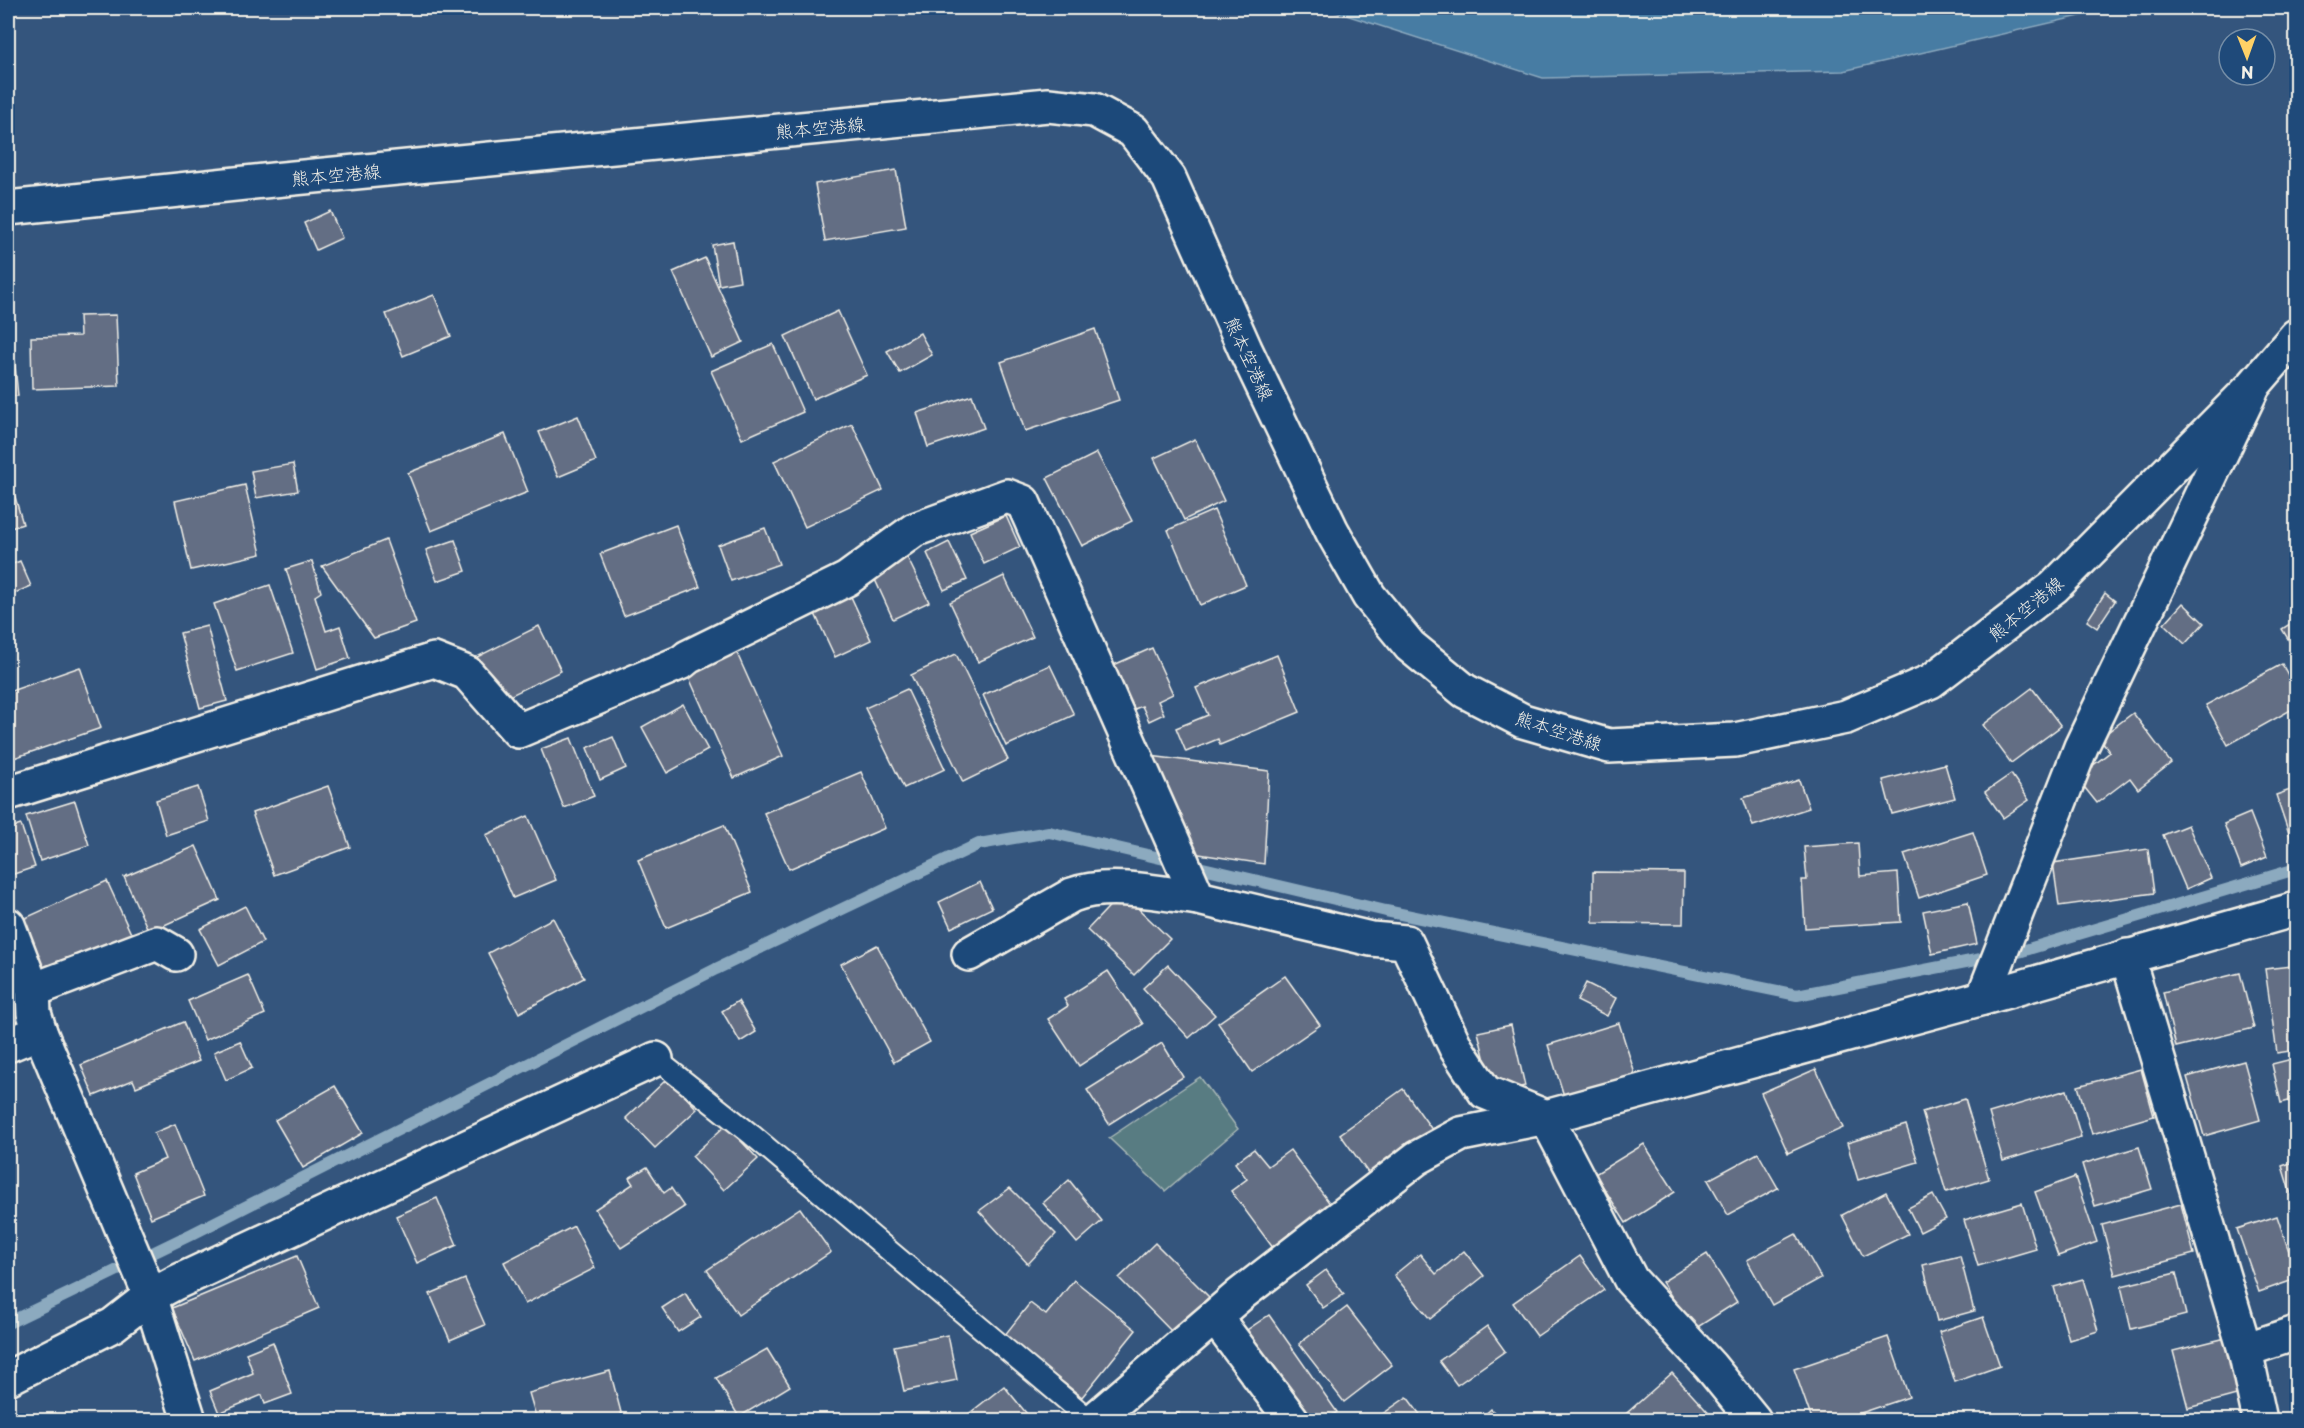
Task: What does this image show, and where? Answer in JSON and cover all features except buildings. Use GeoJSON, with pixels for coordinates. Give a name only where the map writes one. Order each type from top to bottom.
{"type":"FeatureCollection","features":[{"type":"Feature","properties":{"kind":"street","name":"熊本空港線"},"geometry":{"type":"LineString","coordinates":[[8,208],[1048,105],[1094,110],[1134,131],[1169,178],[1245,349],[1332,531],[1369,596],[1389,621],[1410,646],[1465,691],[1523,721],[1609,746],[1735,740],[1846,717],[1931,681],[2054,588],[2252,387],[2296,336]]}},
{"type":"Feature","properties":{"kind":"street"},"geometry":{"type":"LineString","coordinates":[[1983,998],[2081,747],[2252,387]]}},
{"type":"Feature","properties":{"kind":"street"},"geometry":{"type":"LineString","coordinates":[[8,793],[434,660],[467,673],[518,731],[682,662],[847,579],[914,530],[1007,496],[1023,502],[1191,884]]}},
{"type":"Feature","properties":{"kind":"street"},"geometry":{"type":"LineString","coordinates":[[969,954],[1072,895],[1086,890],[1152,892],[1191,884],[1371,939],[1406,942],[1456,1047],[1485,1092],[1546,1117],[1631,1281],[1710,1366],[1754,1420]]}},
{"type":"Feature","properties":{"kind":"street"},"geometry":{"type":"LineString","coordinates":[[1092,1420],[1241,1294],[1417,1158],[1461,1134],[1546,1117],[1983,998],[2296,909]]}},
{"type":"Feature","properties":{"kind":"street"},"geometry":{"type":"LineString","coordinates":[[8,925],[33,990],[34,1013],[40,1032],[149,1293],[189,1420]]}},
{"type":"Feature","properties":{"kind":"street"},"geometry":{"type":"LineString","coordinates":[[33,990],[157,944],[176,954]]}},
{"type":"Feature","properties":{"kind":"street"},"geometry":{"type":"LineString","coordinates":[[2127,957],[2245,1350],[2260,1420]]}},
{"type":"Feature","properties":{"kind":"street"},"geometry":{"type":"LineString","coordinates":[[8,1045],[40,1032]]}},
{"type":"Feature","properties":{"kind":"street"},"geometry":{"type":"LineString","coordinates":[[8,1378],[113,1325],[149,1293],[656,1059]]}},
{"type":"Feature","properties":{"kind":"street"},"geometry":{"type":"LineString","coordinates":[[1215,1317],[1292,1420]]}},
{"type":"Feature","properties":{"kind":"street"},"geometry":{"type":"LineString","coordinates":[[2245,1350],[2296,1334]]}},
{"type":"Feature","properties":{"kind":"lane"},"geometry":{"type":"LineString","coordinates":[[656,1059],[752,1135],[1092,1420]]}},
{"type":"Feature","properties":{"kind":"green space"},"geometry":{"type":"Polygon","coordinates":[[[1200,1077],[1238,1129],[1165,1191],[1109,1138],[1200,1077]]]}},
{"type":"Feature","properties":{"kind":"water"},"geometry":{"type":"Polygon","coordinates":[[[1324,8],[2197,8],[2106,10],[1843,71],[1543,78],[1324,8]]]}},
{"type":"Feature","properties":{"kind":"waterway"},"geometry":{"type":"LineString","coordinates":[[8,1323],[192,1234],[716,969],[979,844],[1049,832],[1386,911],[1797,995],[2022,951],[2296,869]]}}]}
